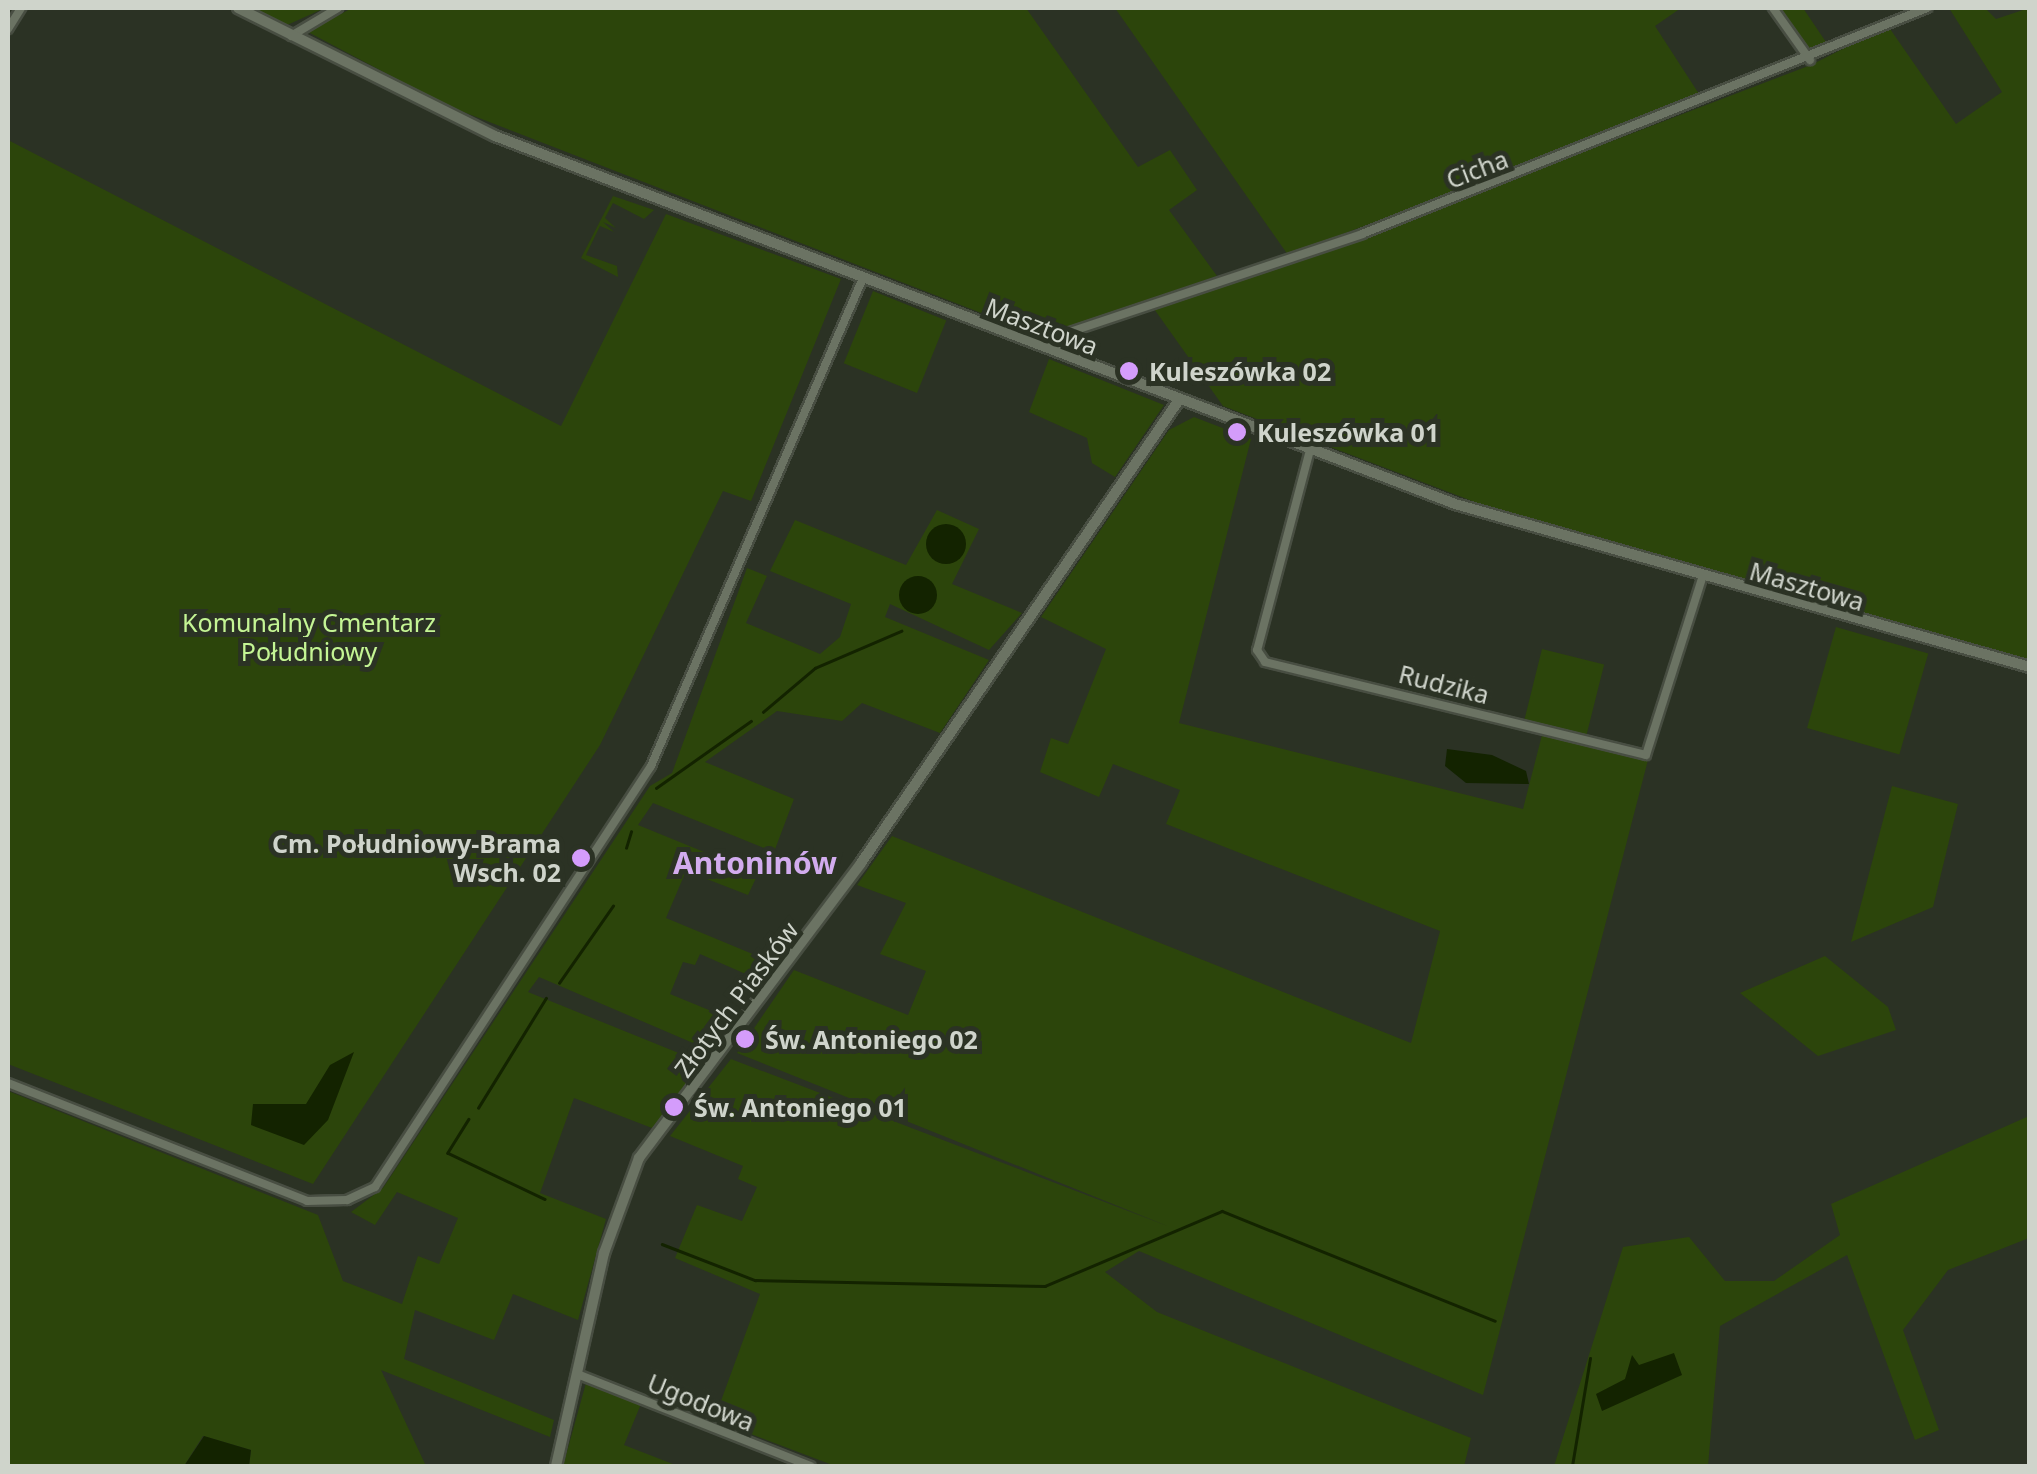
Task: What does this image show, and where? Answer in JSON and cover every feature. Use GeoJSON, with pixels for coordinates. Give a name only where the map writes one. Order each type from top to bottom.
{"type":"FeatureCollection","features":[{"type":"Feature","properties":{"kind":"street"},"geometry":{"type":"LineString","coordinates":[[8,28],[21,8]]}},
{"type":"Feature","properties":{"kind":"street","name":"Masztowa"},"geometry":{"type":"LineString","coordinates":[[238,8],[457,120],[1310,450],[1702,578],[2030,667]]}},
{"type":"Feature","properties":{"kind":"street"},"geometry":{"type":"LineString","coordinates":[[291,36],[338,8]]}},
{"type":"Feature","properties":{"kind":"street"},"geometry":{"type":"LineString","coordinates":[[1773,8],[1810,60]]}},
{"type":"Feature","properties":{"kind":"street","name":"Cicha"},"geometry":{"type":"LineString","coordinates":[[1033,344],[1362,234],[1810,60],[1926,8]]}},
{"type":"Feature","properties":{"kind":"street"},"geometry":{"type":"LineString","coordinates":[[8,1083],[307,1201],[347,1200],[375,1187],[650,766],[863,278]]}},
{"type":"Feature","properties":{"kind":"street","name":"Złotych Piasków"},"geometry":{"type":"LineString","coordinates":[[556,1466],[604,1254],[639,1158],[871,849],[1180,400]]}},
{"type":"Feature","properties":{"kind":"street","name":"Rudzika"},"geometry":{"type":"LineString","coordinates":[[1310,450],[1257,650],[1265,662],[1646,755],[1702,578]]}},
{"type":"Feature","properties":{"kind":"street","name":"Ugodowa"},"geometry":{"type":"LineString","coordinates":[[577,1374],[811,1466]]}},
{"type":"Feature","properties":{"kind":"green space"},"geometry":{"type":"Polygon","coordinates":[[[253,8],[325,8],[287,25],[253,8]]]}},
{"type":"Feature","properties":{"kind":"green space"},"geometry":{"type":"Polygon","coordinates":[[[352,8],[1026,8],[1138,167],[1170,150],[1197,190],[1169,210],[1217,276],[1043,337],[448,106],[308,32],[352,8]]]}},
{"type":"Feature","properties":{"kind":"green space"},"geometry":{"type":"Polygon","coordinates":[[[1115,8],[1681,8],[1655,26],[1701,97],[1288,255],[1115,8]]]}},
{"type":"Feature","properties":{"kind":"green space"},"geometry":{"type":"Polygon","coordinates":[[[1777,8],[1803,8],[1828,45],[1809,53],[1777,8]]]}},
{"type":"Feature","properties":{"kind":"green space"},"geometry":{"type":"Polygon","coordinates":[[[1949,8],[1985,8],[1996,19],[2029,8],[2029,661],[1509,515],[1223,406],[1152,306],[1301,260],[1811,65],[1888,26],[1956,124],[2002,92],[1949,8]]]}},
{"type":"Feature","properties":{"kind":"green space","name":"Komunalny Cmentarz Południowy"},"geometry":{"type":"Polygon","coordinates":[[[8,140],[561,426],[666,214],[841,279],[751,501],[723,491],[600,745],[313,1184],[8,1064],[8,140]]]}},
{"type":"Feature","properties":{"kind":"green space"},"geometry":{"type":"Polygon","coordinates":[[[613,196],[654,210],[644,219],[613,203],[605,218],[616,228],[603,222],[614,232],[600,226],[586,255],[617,266],[618,277],[581,258],[613,196]]]}},
{"type":"Feature","properties":{"kind":"green space"},"geometry":{"type":"Polygon","coordinates":[[[873,291],[946,321],[917,393],[844,363],[873,291]]]}},
{"type":"Feature","properties":{"kind":"green space"},"geometry":{"type":"Polygon","coordinates":[[[1049,359],[1164,405],[1115,477],[1092,463],[1087,438],[1029,412],[1049,359]]]}},
{"type":"Feature","properties":{"kind":"green space"},"geometry":{"type":"Polygon","coordinates":[[[1194,417],[1251,439],[1179,723],[1523,809],[1542,735],[1648,760],[1483,1395],[1139,1251],[1105,1272],[1157,1312],[1471,1438],[1464,1466],[835,1466],[714,1420],[760,1294],[675,1258],[697,1205],[742,1221],[757,1187],[738,1179],[743,1166],[670,1136],[731,1059],[1170,1227],[737,1053],[794,970],[908,1015],[926,971],[880,954],[906,903],[857,885],[892,836],[1411,1043],[1440,931],[1166,824],[1180,790],[1113,764],[1099,797],[1040,772],[1051,738],[1068,744],[1106,649],[1041,617],[1169,430],[1194,417]]]}},
{"type":"Feature","properties":{"kind":"green space"},"geometry":{"type":"Polygon","coordinates":[[[937,510],[979,529],[952,584],[1022,613],[989,650],[890,604],[885,617],[989,660],[940,733],[862,703],[842,721],[777,711],[705,762],[794,799],[774,852],[653,803],[638,825],[758,874],[748,895],[686,871],[666,918],[779,965],[766,983],[700,954],[695,965],[683,962],[670,994],[738,1022],[714,1052],[539,977],[528,992],[696,1060],[699,1072],[652,1128],[574,1098],[540,1193],[606,1219],[578,1320],[513,1294],[494,1340],[415,1310],[404,1359],[554,1420],[550,1437],[381,1370],[426,1466],[249,1466],[251,1450],[203,1436],[184,1466],[8,1466],[8,1091],[318,1215],[343,1281],[402,1304],[418,1256],[439,1264],[458,1218],[397,1192],[375,1225],[351,1212],[383,1188],[650,786],[672,773],[747,568],[767,576],[746,623],[820,654],[840,637],[851,604],[770,571],[795,520],[906,565],[937,510]]]}},
{"type":"Feature","properties":{"kind":"green space"},"geometry":{"type":"Polygon","coordinates":[[[1836,627],[1928,653],[1899,754],[1807,728],[1836,627]]]}},
{"type":"Feature","properties":{"kind":"green space"},"geometry":{"type":"Polygon","coordinates":[[[1542,649],[1604,664],[1586,737],[1524,722],[1542,649]]]}},
{"type":"Feature","properties":{"kind":"green space"},"geometry":{"type":"Polygon","coordinates":[[[1892,786],[1958,804],[1933,907],[1851,942],[1892,786]]]}},
{"type":"Feature","properties":{"kind":"green space"},"geometry":{"type":"Polygon","coordinates":[[[1825,956],[1888,1007],[1896,1030],[1818,1056],[1740,993],[1825,956]]]}},
{"type":"Feature","properties":{"kind":"green space"},"geometry":{"type":"Polygon","coordinates":[[[2029,1116],[2029,1238],[1948,1270],[1903,1330],[1939,1430],[1915,1440],[1847,1255],[1720,1326],[1708,1466],[1554,1466],[1623,1247],[1689,1237],[1725,1281],[1774,1281],[1840,1235],[1831,1204],[2029,1116]]]}},
{"type":"Feature","properties":{"kind":"green space"},"geometry":{"type":"Polygon","coordinates":[[[586,1383],[641,1404],[624,1445],[678,1466],[563,1466],[586,1383]]]}},
{"type":"Feature","properties":{"kind":"shaded area"},"geometry":{"type":"Polygon","coordinates":[[[946,524],[960,530],[966,544],[960,558],[946,564],[932,558],[926,544],[932,530],[946,524]]]}},
{"type":"Feature","properties":{"kind":"shaded area"},"geometry":{"type":"Polygon","coordinates":[[[918,576],[931,582],[937,595],[931,608],[918,614],[905,608],[899,595],[905,582],[918,576]]]}},
{"type":"Feature","properties":{"kind":"shaded area"},"geometry":{"type":"Polygon","coordinates":[[[1447,749],[1492,755],[1526,771],[1529,784],[1466,783],[1445,766],[1447,749]]]}},
{"type":"Feature","properties":{"kind":"shaded area"},"geometry":{"type":"Polygon","coordinates":[[[354,1052],[328,1120],[304,1145],[251,1125],[253,1104],[306,1104],[330,1065],[354,1052]]]}},
{"type":"Feature","properties":{"kind":"shaded area"},"geometry":{"type":"Polygon","coordinates":[[[1674,1353],[1682,1375],[1602,1411],[1596,1394],[1625,1379],[1632,1355],[1639,1365],[1674,1353]]]}},
{"type":"Feature","properties":{"kind":"shaded area"},"geometry":{"type":"Polygon","coordinates":[[[204,1436],[251,1450],[249,1466],[184,1466],[204,1436]]]}},
{"type":"Feature","properties":{"kind":"waterway"},"geometry":{"type":"LineString","coordinates":[[763,712],[815,668],[901,631]]}},
{"type":"Feature","properties":{"kind":"waterway"},"geometry":{"type":"LineString","coordinates":[[656,788],[751,721]]}},
{"type":"Feature","properties":{"kind":"waterway"},"geometry":{"type":"LineString","coordinates":[[626,848],[631,832]]}},
{"type":"Feature","properties":{"kind":"waterway"},"geometry":{"type":"LineString","coordinates":[[559,983],[613,906]]}},
{"type":"Feature","properties":{"kind":"waterway"},"geometry":{"type":"LineString","coordinates":[[478,1108],[546,998]]}},
{"type":"Feature","properties":{"kind":"waterway"},"geometry":{"type":"LineString","coordinates":[[469,1119],[448,1153],[545,1199]]}},
{"type":"Feature","properties":{"kind":"waterway"},"geometry":{"type":"LineString","coordinates":[[662,1244],[755,1280],[1045,1286],[1222,1211],[1495,1321]]}},
{"type":"Feature","properties":{"kind":"waterway"},"geometry":{"type":"LineString","coordinates":[[1572,1466],[1590,1358]]}},
{"type":"Feature","properties":{"kind":"place","name":"Kuleszówka 02"},"geometry":{"type":"Point","coordinates":[1129,371]}},
{"type":"Feature","properties":{"kind":"place","name":"Kuleszówka 01"},"geometry":{"type":"Point","coordinates":[1237,432]}},
{"type":"Feature","properties":{"kind":"place","name":"Cm. Południowy-Brama Wsch. 02"},"geometry":{"type":"Point","coordinates":[581,858]}},
{"type":"Feature","properties":{"kind":"place","name":"Św. Antoniego 02"},"geometry":{"type":"Point","coordinates":[745,1039]}},
{"type":"Feature","properties":{"kind":"place","name":"Św. Antoniego 01"},"geometry":{"type":"Point","coordinates":[674,1107]}},
{"type":"Feature","properties":{"kind":"district","name":"Antoninów"},"geometry":{"type":"Point","coordinates":[755,863]}}]}
